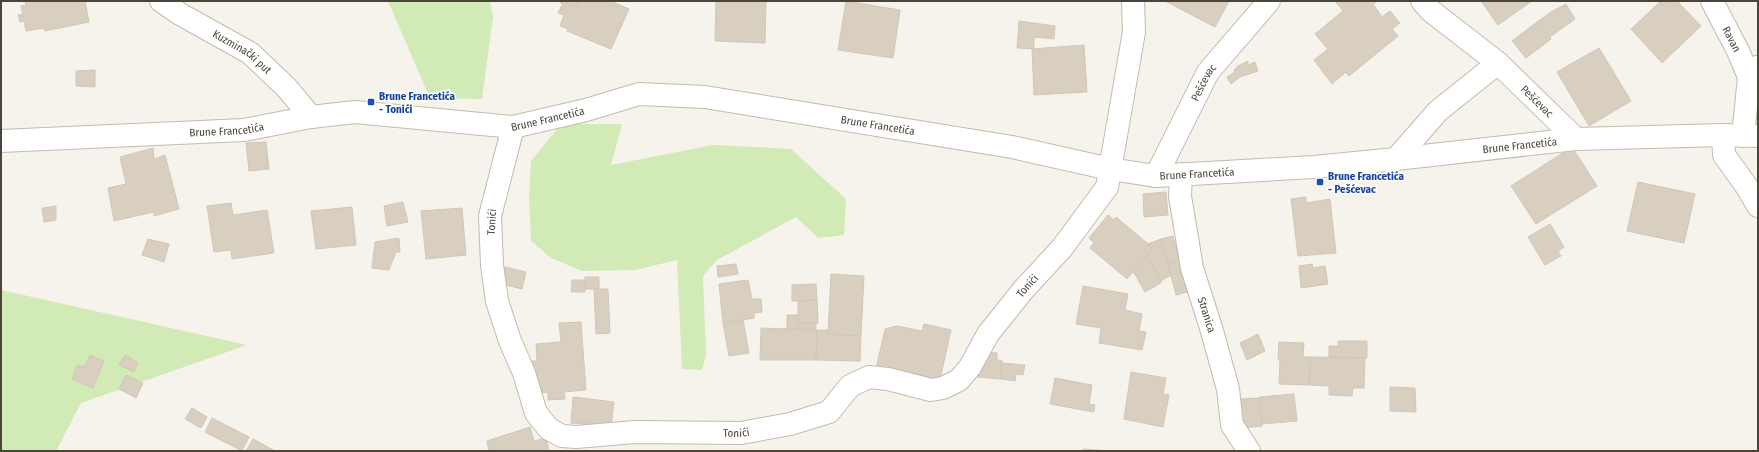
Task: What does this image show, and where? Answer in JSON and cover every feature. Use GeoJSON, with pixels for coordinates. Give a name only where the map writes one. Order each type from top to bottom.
{"type":"FeatureCollection","features":[{"type":"Feature","properties":{"kind":"street","name":"Kuzminački put"},"geometry":{"type":"LineString","coordinates":[[161,1],[180,14],[250,53],[286,87],[312,117]]}},
{"type":"Feature","properties":{"kind":"street","name":"Tonići"},"geometry":{"type":"LineString","coordinates":[[513,127],[490,216],[492,265],[497,301],[510,341],[524,373],[536,413],[549,429],[562,436],[576,437],[635,432],[741,433],[790,424],[829,412],[850,386],[869,376],[888,379],[931,390],[943,388],[959,380],[970,366],[988,334],[1024,289],[1062,248],[1107,187],[1134,32],[1134,1]]}},
{"type":"Feature","properties":{"kind":"street","name":"Pešćevac"},"geometry":{"type":"LineString","coordinates":[[1156,176],[1208,72],[1269,1]]}},
{"type":"Feature","properties":{"kind":"street","name":"Pešćevac"},"geometry":{"type":"LineString","coordinates":[[1422,1],[1431,11],[1498,63],[1576,139]]}},
{"type":"Feature","properties":{"kind":"street","name":"Ravan"},"geometry":{"type":"LineString","coordinates":[[1712,1],[1738,51],[1754,72],[1741,136],[1724,155],[1747,187],[1758,206]]}},
{"type":"Feature","properties":{"kind":"street"},"geometry":{"type":"LineString","coordinates":[[1396,159],[1438,111],[1498,63]]}},
{"type":"Feature","properties":{"kind":"street","name":"Brune Francetića"},"geometry":{"type":"LineString","coordinates":[[1,141],[244,130],[312,117],[355,112],[513,127],[586,110],[639,94],[705,97],[1012,147],[1110,170],[1156,176],[1314,167],[1576,139],[1741,136]]}},
{"type":"Feature","properties":{"kind":"street","name":"Stranica"},"geometry":{"type":"LineString","coordinates":[[1181,174],[1180,196],[1192,268],[1212,331],[1228,389],[1232,425],[1249,451]]}},
{"type":"Feature","properties":{"kind":"green space"},"geometry":{"type":"Polygon","coordinates":[[[388,1],[490,1],[493,17],[482,99],[430,98],[388,1]]]}},
{"type":"Feature","properties":{"kind":"green space"},"geometry":{"type":"Polygon","coordinates":[[[561,124],[622,124],[611,165],[713,145],[791,149],[846,199],[844,235],[818,238],[796,217],[717,260],[703,276],[706,355],[702,370],[682,369],[677,260],[635,270],[582,271],[551,258],[531,241],[529,196],[531,161],[561,124]]]}},
{"type":"Feature","properties":{"kind":"green space"},"geometry":{"type":"Polygon","coordinates":[[[1,290],[247,345],[81,403],[56,451],[1,451],[1,290]]]}},
{"type":"Feature","properties":{"kind":"building"},"geometry":{"type":"Polygon","coordinates":[[[25,1],[85,1],[89,22],[45,31],[44,28],[26,31],[24,21],[20,22],[18,15],[23,14],[21,6],[26,5],[25,1]]]}},
{"type":"Feature","properties":{"kind":"building"},"geometry":{"type":"Polygon","coordinates":[[[564,1],[580,1],[577,7],[564,1]]]}},
{"type":"Feature","properties":{"kind":"building"},"geometry":{"type":"Polygon","coordinates":[[[564,1],[577,7],[580,1],[610,1],[629,9],[611,49],[567,31],[568,29],[560,26],[564,15],[558,13],[564,1]]]}},
{"type":"Feature","properties":{"kind":"building"},"geometry":{"type":"Polygon","coordinates":[[[716,1],[766,1],[765,43],[715,41],[716,1]]]}},
{"type":"Feature","properties":{"kind":"building"},"geometry":{"type":"Polygon","coordinates":[[[846,1],[900,10],[893,58],[838,50],[846,1]]]}},
{"type":"Feature","properties":{"kind":"building"},"geometry":{"type":"Polygon","coordinates":[[[1165,1],[1229,1],[1215,27],[1165,1]]]}},
{"type":"Feature","properties":{"kind":"building"},"geometry":{"type":"Polygon","coordinates":[[[1335,1],[1377,1],[1373,4],[1382,17],[1390,11],[1400,23],[1392,29],[1398,36],[1349,76],[1346,72],[1332,84],[1314,60],[1328,49],[1315,34],[1343,11],[1335,1]]]}},
{"type":"Feature","properties":{"kind":"building"},"geometry":{"type":"Polygon","coordinates":[[[1481,1],[1532,1],[1498,25],[1481,1]]]}},
{"type":"Feature","properties":{"kind":"building"},"geometry":{"type":"Polygon","coordinates":[[[1661,1],[1677,1],[1701,26],[1662,63],[1631,29],[1661,1]]]}},
{"type":"Feature","properties":{"kind":"building"},"geometry":{"type":"Polygon","coordinates":[[[1566,4],[1575,19],[1550,37],[1537,22],[1566,4]]]}},
{"type":"Feature","properties":{"kind":"building"},"geometry":{"type":"Polygon","coordinates":[[[1019,21],[1055,26],[1054,39],[1034,37],[1034,49],[1017,48],[1019,21]]]}},
{"type":"Feature","properties":{"kind":"building"},"geometry":{"type":"Polygon","coordinates":[[[1537,22],[1551,39],[1526,58],[1512,41],[1537,22]]]}},
{"type":"Feature","properties":{"kind":"building"},"geometry":{"type":"Polygon","coordinates":[[[1084,45],[1087,92],[1034,95],[1032,49],[1084,45]]]}},
{"type":"Feature","properties":{"kind":"building"},"geometry":{"type":"Polygon","coordinates":[[[1599,48],[1631,101],[1589,126],[1557,72],[1599,48]]]}},
{"type":"Feature","properties":{"kind":"building"},"geometry":{"type":"Polygon","coordinates":[[[1248,61],[1248,65],[1255,62],[1258,71],[1240,77],[1231,84],[1227,77],[1235,72],[1234,70],[1238,66],[1248,61]]]}},
{"type":"Feature","properties":{"kind":"building"},"geometry":{"type":"Polygon","coordinates":[[[95,70],[95,87],[76,86],[76,71],[95,70]]]}},
{"type":"Feature","properties":{"kind":"building"},"geometry":{"type":"Polygon","coordinates":[[[266,142],[269,169],[249,171],[246,143],[266,142]]]}},
{"type":"Feature","properties":{"kind":"building"},"geometry":{"type":"Polygon","coordinates":[[[1572,147],[1597,186],[1536,224],[1511,186],[1572,147]]]}},
{"type":"Feature","properties":{"kind":"building"},"geometry":{"type":"Polygon","coordinates":[[[153,148],[154,159],[165,155],[179,209],[154,216],[154,212],[114,221],[108,188],[126,184],[120,157],[153,148]]]}},
{"type":"Feature","properties":{"kind":"building"},"geometry":{"type":"Polygon","coordinates":[[[1638,182],[1695,194],[1684,243],[1627,231],[1638,182]]]}},
{"type":"Feature","properties":{"kind":"building"},"geometry":{"type":"Polygon","coordinates":[[[1166,192],[1168,215],[1144,217],[1143,194],[1166,192]]]}},
{"type":"Feature","properties":{"kind":"building"},"geometry":{"type":"Polygon","coordinates":[[[1306,197],[1306,203],[1330,199],[1336,253],[1298,256],[1291,199],[1306,197]]]}},
{"type":"Feature","properties":{"kind":"building"},"geometry":{"type":"Polygon","coordinates":[[[403,202],[408,222],[387,226],[384,206],[403,202]]]}},
{"type":"Feature","properties":{"kind":"building"},"geometry":{"type":"Polygon","coordinates":[[[231,203],[233,215],[267,210],[274,253],[232,259],[231,250],[214,252],[207,206],[231,203]]]}},
{"type":"Feature","properties":{"kind":"building"},"geometry":{"type":"Polygon","coordinates":[[[56,206],[56,220],[44,222],[42,208],[56,206]]]}},
{"type":"Feature","properties":{"kind":"building"},"geometry":{"type":"Polygon","coordinates":[[[352,207],[356,245],[316,249],[311,211],[352,207]]]}},
{"type":"Feature","properties":{"kind":"building"},"geometry":{"type":"Polygon","coordinates":[[[462,208],[466,255],[426,259],[421,211],[462,208]]]}},
{"type":"Feature","properties":{"kind":"building"},"geometry":{"type":"Polygon","coordinates":[[[1108,215],[1114,220],[1116,217],[1153,248],[1127,279],[1090,248],[1094,243],[1089,238],[1108,215]]]}},
{"type":"Feature","properties":{"kind":"building"},"geometry":{"type":"Polygon","coordinates":[[[1550,224],[1564,247],[1558,251],[1561,256],[1545,265],[1528,237],[1550,224]]]}},
{"type":"Feature","properties":{"kind":"building"},"geometry":{"type":"Polygon","coordinates":[[[1173,236],[1180,260],[1168,264],[1161,239],[1173,236]]]}},
{"type":"Feature","properties":{"kind":"building"},"geometry":{"type":"Polygon","coordinates":[[[399,238],[400,252],[396,252],[389,270],[372,268],[375,242],[399,238]]]}},
{"type":"Feature","properties":{"kind":"building"},"geometry":{"type":"Polygon","coordinates":[[[148,239],[169,244],[164,262],[142,255],[148,239]]]}},
{"type":"Feature","properties":{"kind":"building"},"geometry":{"type":"Polygon","coordinates":[[[1161,239],[1172,275],[1162,280],[1147,255],[1153,248],[1148,244],[1161,239]]]}},
{"type":"Feature","properties":{"kind":"building"},"geometry":{"type":"Polygon","coordinates":[[[1147,255],[1162,282],[1145,292],[1133,271],[1147,255]]]}},
{"type":"Feature","properties":{"kind":"building"},"geometry":{"type":"Polygon","coordinates":[[[1180,260],[1187,292],[1176,295],[1168,264],[1180,260]]]}},
{"type":"Feature","properties":{"kind":"building"},"geometry":{"type":"Polygon","coordinates":[[[736,264],[738,274],[718,277],[717,266],[736,264]]]}},
{"type":"Feature","properties":{"kind":"building"},"geometry":{"type":"Polygon","coordinates":[[[1312,264],[1313,268],[1325,266],[1328,284],[1301,288],[1299,266],[1312,264]]]}},
{"type":"Feature","properties":{"kind":"building"},"geometry":{"type":"Polygon","coordinates":[[[505,267],[526,272],[522,289],[502,284],[505,267]]]}},
{"type":"Feature","properties":{"kind":"building"},"geometry":{"type":"Polygon","coordinates":[[[831,274],[864,276],[861,336],[828,334],[831,274]]]}},
{"type":"Feature","properties":{"kind":"building"},"geometry":{"type":"Polygon","coordinates":[[[585,277],[599,277],[599,289],[585,289],[585,277]]]}},
{"type":"Feature","properties":{"kind":"building"},"geometry":{"type":"Polygon","coordinates":[[[572,280],[585,280],[585,292],[571,292],[572,280]]]}},
{"type":"Feature","properties":{"kind":"building"},"geometry":{"type":"Polygon","coordinates":[[[748,280],[752,299],[761,299],[762,312],[754,313],[754,318],[723,323],[719,284],[748,280]]]}},
{"type":"Feature","properties":{"kind":"building"},"geometry":{"type":"Polygon","coordinates":[[[816,284],[817,300],[792,301],[792,285],[816,284]]]}},
{"type":"Feature","properties":{"kind":"building"},"geometry":{"type":"Polygon","coordinates":[[[1083,286],[1128,294],[1125,310],[1142,314],[1139,331],[1146,332],[1142,350],[1099,343],[1101,328],[1076,324],[1083,286]]]}},
{"type":"Feature","properties":{"kind":"building"},"geometry":{"type":"Polygon","coordinates":[[[594,289],[608,289],[610,333],[596,334],[594,289]]]}},
{"type":"Feature","properties":{"kind":"building"},"geometry":{"type":"Polygon","coordinates":[[[817,300],[818,323],[798,323],[798,301],[817,300]]]}},
{"type":"Feature","properties":{"kind":"building"},"geometry":{"type":"Polygon","coordinates":[[[787,315],[797,315],[798,323],[816,323],[816,330],[787,329],[787,315]]]}},
{"type":"Feature","properties":{"kind":"building"},"geometry":{"type":"Polygon","coordinates":[[[743,320],[749,353],[729,356],[723,323],[743,320]]]}},
{"type":"Feature","properties":{"kind":"building"},"geometry":{"type":"Polygon","coordinates":[[[581,322],[586,390],[564,392],[565,399],[548,400],[548,392],[534,393],[531,361],[537,361],[536,344],[561,342],[559,323],[581,322]]]}},
{"type":"Feature","properties":{"kind":"building"},"geometry":{"type":"Polygon","coordinates":[[[924,324],[951,330],[939,384],[876,369],[885,329],[897,326],[922,331],[924,324]]]}},
{"type":"Feature","properties":{"kind":"building"},"geometry":{"type":"Polygon","coordinates":[[[761,328],[817,330],[816,360],[760,360],[761,328]]]}},
{"type":"Feature","properties":{"kind":"building"},"geometry":{"type":"Polygon","coordinates":[[[817,330],[828,330],[828,334],[861,336],[860,361],[816,360],[817,330]]]}},
{"type":"Feature","properties":{"kind":"building"},"geometry":{"type":"Polygon","coordinates":[[[1258,334],[1265,351],[1247,360],[1240,343],[1258,334]]]}},
{"type":"Feature","properties":{"kind":"building"},"geometry":{"type":"Polygon","coordinates":[[[1338,341],[1367,341],[1367,358],[1329,357],[1329,346],[1338,346],[1338,341]]]}},
{"type":"Feature","properties":{"kind":"building"},"geometry":{"type":"Polygon","coordinates":[[[1279,342],[1304,343],[1303,357],[1311,357],[1309,385],[1279,384],[1279,342]]]}},
{"type":"Feature","properties":{"kind":"building"},"geometry":{"type":"Polygon","coordinates":[[[983,352],[997,353],[997,360],[1002,361],[1001,379],[978,377],[979,357],[983,352]]]}},
{"type":"Feature","properties":{"kind":"building"},"geometry":{"type":"Polygon","coordinates":[[[90,355],[104,361],[93,388],[72,379],[77,365],[84,367],[90,355]]]}},
{"type":"Feature","properties":{"kind":"building"},"geometry":{"type":"Polygon","coordinates":[[[125,355],[138,363],[134,372],[119,365],[125,355]]]}},
{"type":"Feature","properties":{"kind":"building"},"geometry":{"type":"Polygon","coordinates":[[[1311,357],[1365,358],[1364,388],[1353,388],[1352,396],[1329,395],[1329,386],[1309,385],[1311,357]]]}},
{"type":"Feature","properties":{"kind":"building"},"geometry":{"type":"Polygon","coordinates":[[[1002,363],[1025,365],[1023,375],[1016,374],[1015,381],[1001,379],[1002,363]]]}},
{"type":"Feature","properties":{"kind":"building"},"geometry":{"type":"Polygon","coordinates":[[[1131,372],[1166,378],[1163,394],[1169,395],[1163,427],[1124,419],[1131,372]]]}},
{"type":"Feature","properties":{"kind":"building"},"geometry":{"type":"Polygon","coordinates":[[[126,375],[143,383],[136,398],[119,389],[126,375]]]}},
{"type":"Feature","properties":{"kind":"building"},"geometry":{"type":"Polygon","coordinates":[[[1055,378],[1092,385],[1089,404],[1095,405],[1094,412],[1050,404],[1055,378]]]}},
{"type":"Feature","properties":{"kind":"building"},"geometry":{"type":"Polygon","coordinates":[[[1390,387],[1415,388],[1416,412],[1390,411],[1390,387]]]}},
{"type":"Feature","properties":{"kind":"building"},"geometry":{"type":"Polygon","coordinates":[[[1294,394],[1297,421],[1262,424],[1259,397],[1294,394]]]}},
{"type":"Feature","properties":{"kind":"building"},"geometry":{"type":"Polygon","coordinates":[[[573,397],[614,402],[611,426],[571,423],[573,397]]]}},
{"type":"Feature","properties":{"kind":"building"},"geometry":{"type":"Polygon","coordinates":[[[1259,398],[1262,426],[1242,428],[1241,399],[1259,398]]]}},
{"type":"Feature","properties":{"kind":"building"},"geometry":{"type":"Polygon","coordinates":[[[192,408],[207,417],[201,428],[185,419],[192,408]]]}},
{"type":"Feature","properties":{"kind":"building"},"geometry":{"type":"Polygon","coordinates":[[[212,418],[249,437],[242,451],[205,432],[212,418]]]}},
{"type":"Feature","properties":{"kind":"building"},"geometry":{"type":"Polygon","coordinates":[[[530,427],[534,441],[546,438],[549,451],[489,451],[487,441],[530,427]]]}},
{"type":"Feature","properties":{"kind":"building"},"geometry":{"type":"Polygon","coordinates":[[[253,439],[275,451],[246,451],[253,439]]]}},
{"type":"Feature","properties":{"kind":"building"},"geometry":{"type":"Polygon","coordinates":[[[1083,449],[1110,451],[1083,451],[1083,449]]]}},
{"type":"Feature","properties":{"kind":"place","name":"Brune Francetića - Tonići"},"geometry":{"type":"Point","coordinates":[371,102]}},
{"type":"Feature","properties":{"kind":"place","name":"Brune Francetića - Pešćevac"},"geometry":{"type":"Point","coordinates":[1320,182]}}]}
